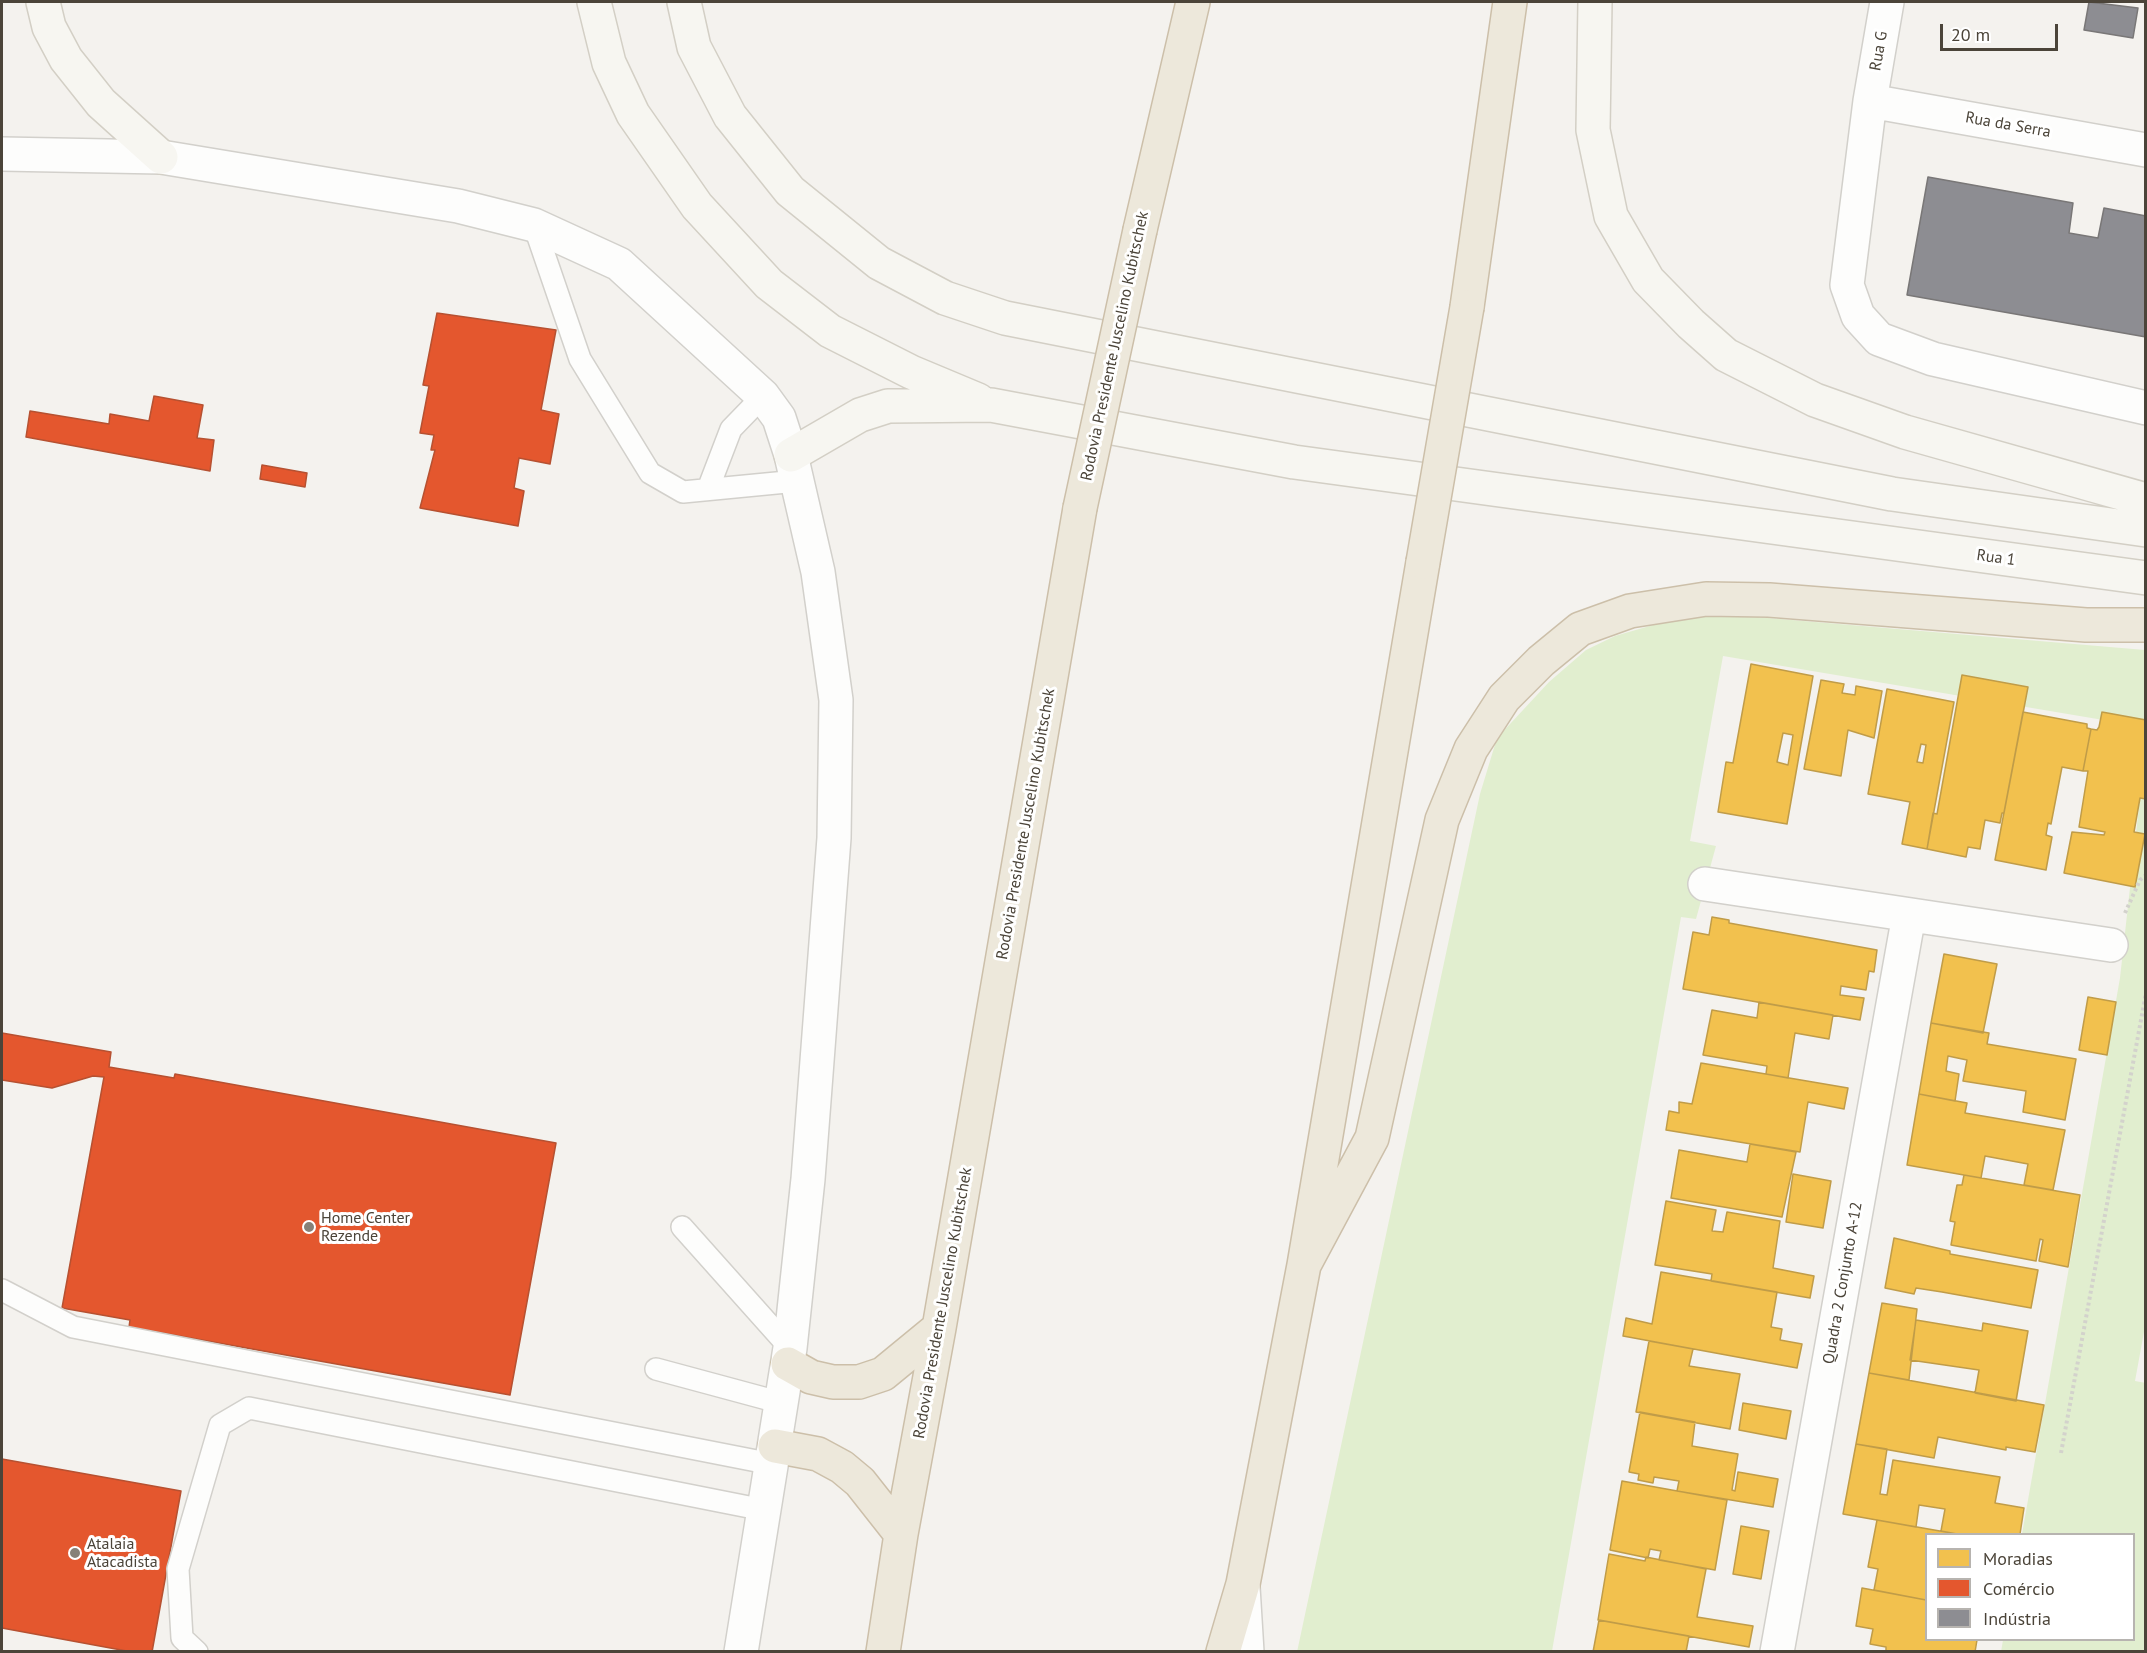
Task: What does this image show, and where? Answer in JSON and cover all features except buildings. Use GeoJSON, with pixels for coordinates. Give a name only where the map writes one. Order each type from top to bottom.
{"type":"FeatureCollection","features":[{"type":"Feature","properties":{"kind":"highway"},"geometry":{"type":"LineString","coordinates":[[1222,1652],[1243,1584],[1304,1265],[1467,307],[1510,2]]}},
{"type":"Feature","properties":{"kind":"highway","name":"Rodovia Presidente Juscelino Kubitschek"},"geometry":{"type":"LineString","coordinates":[[883,1652],[901,1534],[939,1328],[1080,508],[1192,4]]}},
{"type":"Feature","properties":{"kind":"highway"},"geometry":{"type":"LineString","coordinates":[[1304,1265],[1372,1138],[1442,820],[1471,750],[1504,698],[1541,661],[1580,629],[1630,610],[1706,599],[1769,600],[2086,625],[2145,625]]}},
{"type":"Feature","properties":{"kind":"highway"},"geometry":{"type":"LineString","coordinates":[[789,1356],[812,1377],[833,1382],[859,1382],[883,1374],[939,1328]]}},
{"type":"Feature","properties":{"kind":"highway"},"geometry":{"type":"LineString","coordinates":[[774,1455],[818,1454],[842,1467],[860,1482],[901,1534]]}},
{"type":"Feature","properties":{"kind":"main road"},"geometry":{"type":"LineString","coordinates":[[43,2],[49,27],[66,59],[101,102],[161,157]]}},
{"type":"Feature","properties":{"kind":"main road"},"geometry":{"type":"LineString","coordinates":[[594,2],[609,63],[633,114],[697,206],[769,284],[830,331],[911,372],[990,405]]}},
{"type":"Feature","properties":{"kind":"main road"},"geometry":{"type":"LineString","coordinates":[[684,2],[693,47],[730,116],[790,191],[879,264],[945,298],[1005,318],[1892,494],[2145,530]]}},
{"type":"Feature","properties":{"kind":"main road"},"geometry":{"type":"LineString","coordinates":[[1595,2],[1593,130],[1611,216],[1648,280],[1691,324],[1726,355],[1815,400],[1905,432],[2145,500]]}},
{"type":"Feature","properties":{"kind":"main road"},"geometry":{"type":"LineString","coordinates":[[794,468],[842,424],[888,406],[990,405]]}},
{"type":"Feature","properties":{"kind":"main road","name":"Rua 1"},"geometry":{"type":"LineString","coordinates":[[990,405],[1294,462],[2145,579]]}},
{"type":"Feature","properties":{"kind":"street","name":"Rua G"},"geometry":{"type":"LineString","coordinates":[[1887,2],[1870,101],[1847,285],[1858,316],[1879,339],[1933,359],[2145,408]]}},
{"type":"Feature","properties":{"kind":"street","name":"Rua da Serra"},"geometry":{"type":"LineString","coordinates":[[1870,101],[2145,150]]}},
{"type":"Feature","properties":{"kind":"street"},"geometry":{"type":"LineString","coordinates":[[2,154],[161,157],[458,206],[534,225],[577,242],[619,264],[763,396],[779,418],[794,468],[818,572],[836,700],[834,838],[808,1179],[789,1356],[741,1652]]}},
{"type":"Feature","properties":{"kind":"street"},"geometry":{"type":"LineString","coordinates":[[1706,884],[2111,945]]}},
{"type":"Feature","properties":{"kind":"street","name":"Quadra 2 Conjunto A-12"},"geometry":{"type":"LineString","coordinates":[[1777,1652],[1909,915]]}},
{"type":"Feature","properties":{"kind":"street"},"geometry":{"type":"LineString","coordinates":[[1243,1584],[1247,1652]]}},
{"type":"Feature","properties":{"kind":"lane"},"geometry":{"type":"LineString","coordinates":[[534,225],[580,359],[650,473],[683,492],[708,489],[794,468]]}},
{"type":"Feature","properties":{"kind":"lane"},"geometry":{"type":"LineString","coordinates":[[708,489],[730,429],[763,396]]}},
{"type":"Feature","properties":{"kind":"lane"},"geometry":{"type":"LineString","coordinates":[[682,1227],[789,1356]]}},
{"type":"Feature","properties":{"kind":"lane"},"geometry":{"type":"LineString","coordinates":[[2,1290],[73,1327],[774,1455]]}},
{"type":"Feature","properties":{"kind":"lane"},"geometry":{"type":"LineString","coordinates":[[656,1369],[782,1403]]}},
{"type":"Feature","properties":{"kind":"lane"},"geometry":{"type":"LineString","coordinates":[[197,1652],[182,1638],[178,1569],[220,1425],[249,1408],[764,1510]]}},
{"type":"Feature","properties":{"kind":"path"},"geometry":{"type":"LineString","coordinates":[[2061,1453],[2145,993]]}},
{"type":"Feature","properties":{"kind":"green space"},"geometry":{"type":"Polygon","coordinates":[[[1709,615],[1733,615],[2145,650],[2145,727],[1723,656],[1690,841],[1716,846],[1696,919],[1681,917],[1552,1651],[1297,1652],[1480,794],[1497,738],[1549,682],[1586,650],[1615,636],[1660,623],[1709,615]]]}},
{"type":"Feature","properties":{"kind":"green space"},"geometry":{"type":"Polygon","coordinates":[[[2145,752],[2146,1321],[2135,1381],[2146,1383],[2145,1651],[2001,1652],[2003,1641],[2135,1641],[2135,1533],[2022,1533],[2120,978],[2145,752]]]}},
{"type":"Feature","properties":{"kind":"place","name":"Home Center Rezende"},"geometry":{"type":"Point","coordinates":[309,1227]}},
{"type":"Feature","properties":{"kind":"place","name":"Atalaia Atacadista"},"geometry":{"type":"Point","coordinates":[75,1553]}}]}
